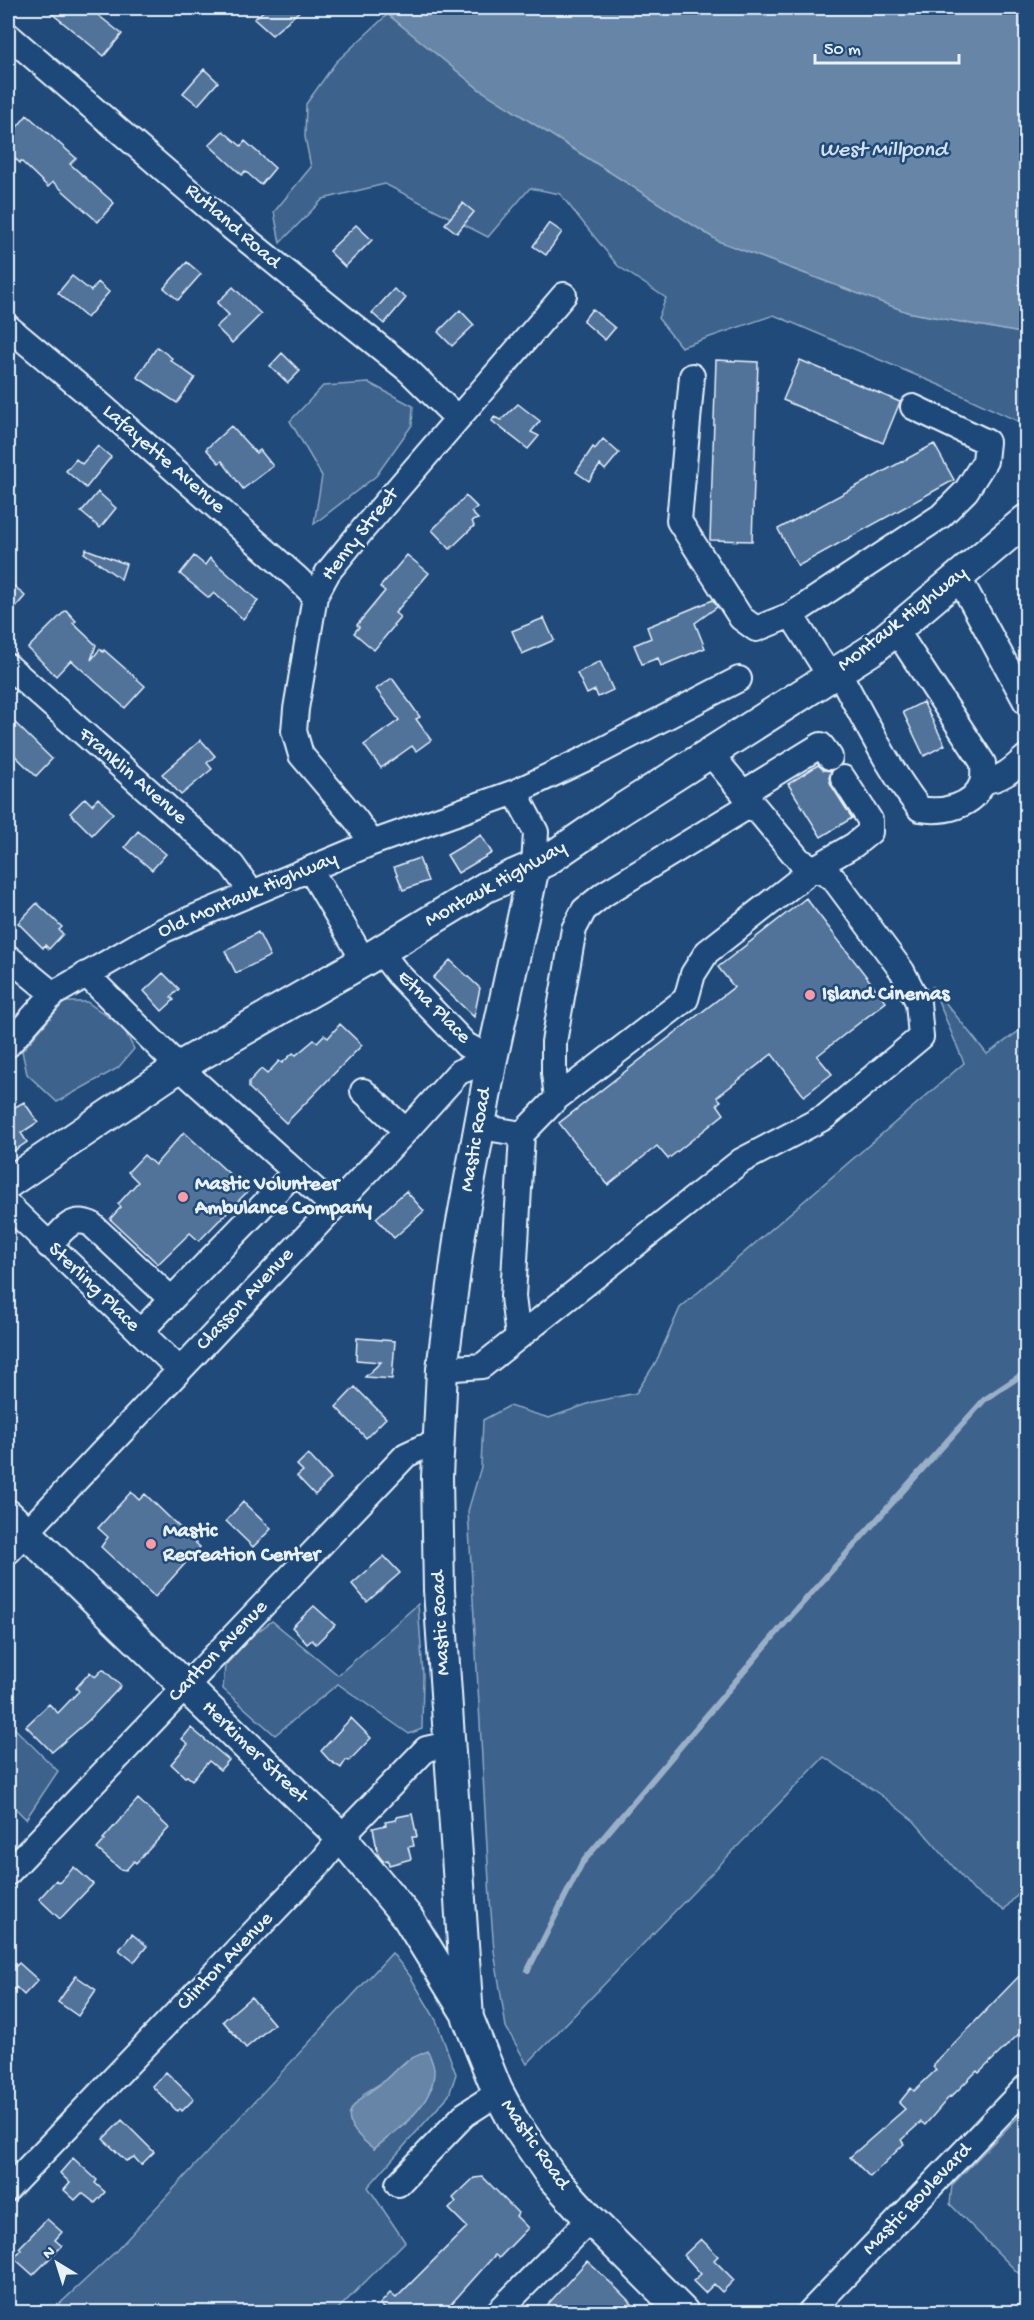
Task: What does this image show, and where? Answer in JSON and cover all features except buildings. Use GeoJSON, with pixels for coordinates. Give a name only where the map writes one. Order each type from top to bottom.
{"type":"FeatureCollection","features":[{"type":"Feature","properties":{"kind":"main road","name":"Montauk Highway"},"geometry":{"type":"LineString","coordinates":[[8,1183],[179,1067],[372,956],[486,887],[546,861],[616,813],[873,649],[1026,520]]}},
{"type":"Feature","properties":{"kind":"main road","name":"Mastic Road"},"geometry":{"type":"LineString","coordinates":[[534,867],[492,1059],[460,1233],[442,1369],[438,1444],[439,1590],[468,2018],[498,2092],[514,2122],[551,2176],[683,2313]]}},
{"type":"Feature","properties":{"kind":"main road","name":"Herkimer Street"},"geometry":{"type":"LineString","coordinates":[[14,1533],[186,1686],[341,1837],[408,1918],[468,2018]]}},
{"type":"Feature","properties":{"kind":"street","name":"Rutland Road"},"geometry":{"type":"LineString","coordinates":[[8,35],[258,250],[408,370],[457,418]]}},
{"type":"Feature","properties":{"kind":"street","name":"Henry Street"},"geometry":{"type":"LineString","coordinates":[[372,843],[301,755],[294,731],[315,596],[328,572],[564,295]]}},
{"type":"Feature","properties":{"kind":"street","name":"Lafayette Avenue"},"geometry":{"type":"LineString","coordinates":[[8,327],[92,397],[315,596]]}},
{"type":"Feature","properties":{"kind":"street"},"geometry":{"type":"LineString","coordinates":[[692,376],[679,520],[741,618],[756,629],[791,615],[941,516],[966,491],[985,461],[987,442],[913,407]]}},
{"type":"Feature","properties":{"kind":"street"},"geometry":{"type":"LineString","coordinates":[[959,578],[1026,702]]}},
{"type":"Feature","properties":{"kind":"street"},"geometry":{"type":"LineString","coordinates":[[791,615],[834,674],[905,790],[920,809],[935,812],[953,809],[976,794],[983,781],[983,763],[896,630]]}},
{"type":"Feature","properties":{"kind":"street","name":"Franklin Avenue"},"geometry":{"type":"LineString","coordinates":[[8,666],[232,865],[251,892]]}},
{"type":"Feature","properties":{"kind":"street","name":"Old Montauk Highway"},"geometry":{"type":"LineString","coordinates":[[8,1045],[53,994],[164,930],[372,843],[515,792],[587,759],[739,680]]}},
{"type":"Feature","properties":{"kind":"street"},"geometry":{"type":"LineString","coordinates":[[557,1098],[554,1073],[556,1023],[574,929],[584,910],[604,894],[748,799],[821,745],[830,757]]}},
{"type":"Feature","properties":{"kind":"street"},"geometry":{"type":"LineString","coordinates":[[442,1369],[482,1366],[741,1161],[825,1117],[921,1037],[918,1002],[902,971],[833,878],[799,860],[710,753]]}},
{"type":"Feature","properties":{"kind":"street"},"geometry":{"type":"LineString","coordinates":[[983,781],[1008,774],[1026,757]]}},
{"type":"Feature","properties":{"kind":"street"},"geometry":{"type":"LineString","coordinates":[[518,1337],[513,1297],[522,1134],[557,1098],[686,999],[693,974],[707,952],[813,869],[854,845],[870,832],[870,820],[843,778]]}},
{"type":"Feature","properties":{"kind":"street"},"geometry":{"type":"LineString","coordinates":[[515,792],[536,832],[534,867]]}},
{"type":"Feature","properties":{"kind":"street","name":"Etna Place"},"geometry":{"type":"LineString","coordinates":[[310,869],[372,956],[397,973],[466,1045],[492,1059]]}},
{"type":"Feature","properties":{"kind":"street"},"geometry":{"type":"LineString","coordinates":[[8,957],[53,994]]}},
{"type":"Feature","properties":{"kind":"street"},"geometry":{"type":"LineString","coordinates":[[86,974],[179,1067],[333,1207]]}},
{"type":"Feature","properties":{"kind":"street","name":"Classon Avenue"},"geometry":{"type":"LineString","coordinates":[[14,1533],[180,1370],[459,1072],[492,1059]]}},
{"type":"Feature","properties":{"kind":"street"},"geometry":{"type":"LineString","coordinates":[[363,1091],[406,1131]]}},
{"type":"Feature","properties":{"kind":"street"},"geometry":{"type":"LineString","coordinates":[[481,1127],[522,1134]]}},
{"type":"Feature","properties":{"kind":"street"},"geometry":{"type":"LineString","coordinates":[[140,1332],[295,1172]]}},
{"type":"Feature","properties":{"kind":"street","name":"Sterling Place"},"geometry":{"type":"LineString","coordinates":[[8,1205],[180,1370]]}},
{"type":"Feature","properties":{"kind":"street"},"geometry":{"type":"LineString","coordinates":[[49,1246],[72,1223],[82,1220],[91,1224],[171,1299]]}},
{"type":"Feature","properties":{"kind":"street","name":"Carlton Avenue"},"geometry":{"type":"LineString","coordinates":[[8,1873],[406,1455],[438,1444]]}},
{"type":"Feature","properties":{"kind":"street","name":"Clinton Avenue"},"geometry":{"type":"LineString","coordinates":[[8,2189],[426,1749],[449,1744]]}},
{"type":"Feature","properties":{"kind":"street","name":"Mastic Boulevard"},"geometry":{"type":"LineString","coordinates":[[810,2313],[1026,2087]]}},
{"type":"Feature","properties":{"kind":"street"},"geometry":{"type":"LineString","coordinates":[[398,2184],[464,2115],[498,2092]]}},
{"type":"Feature","properties":{"kind":"street"},"geometry":{"type":"LineString","coordinates":[[498,2313],[590,2219]]}},
{"type":"Feature","properties":{"kind":"shaded area"},"geometry":{"type":"Polygon","coordinates":[[[388,14],[479,89],[907,312],[1026,334],[1026,425],[944,387],[774,315],[681,347],[658,318],[666,298],[618,266],[560,194],[530,188],[488,237],[385,184],[323,199],[280,243],[274,212],[311,167],[305,137],[306,104],[336,62],[388,14]]]}},
{"type":"Feature","properties":{"kind":"shaded area"},"geometry":{"type":"Polygon","coordinates":[[[369,383],[413,406],[412,425],[376,476],[314,524],[322,476],[290,421],[323,386],[369,383]]]}},
{"type":"Feature","properties":{"kind":"shaded area"},"geometry":{"type":"Polygon","coordinates":[[[932,986],[987,1054],[1026,1026],[1026,1884],[1004,1910],[974,1891],[914,1821],[882,1796],[824,1757],[527,2064],[506,2027],[494,1951],[490,1899],[468,1511],[481,1467],[483,1420],[509,1406],[549,1418],[593,1402],[636,1393],[656,1362],[680,1308],[964,1063],[932,986]]]}},
{"type":"Feature","properties":{"kind":"shaded area"},"geometry":{"type":"Polygon","coordinates":[[[64,1002],[87,1002],[123,1027],[134,1049],[118,1068],[57,1102],[27,1074],[22,1051],[64,1002]]]}},
{"type":"Feature","properties":{"kind":"shaded area"},"geometry":{"type":"Polygon","coordinates":[[[418,1604],[423,1675],[422,1729],[409,1734],[338,1684],[275,1735],[223,1689],[225,1666],[252,1636],[272,1621],[338,1675],[418,1604]]]}},
{"type":"Feature","properties":{"kind":"shaded area"},"geometry":{"type":"Polygon","coordinates":[[[8,1722],[58,1771],[26,1819],[8,1801],[8,1722]]]}},
{"type":"Feature","properties":{"kind":"shaded area"},"geometry":{"type":"Polygon","coordinates":[[[392,1953],[410,1976],[436,2020],[456,2074],[449,2095],[368,2187],[405,2242],[335,2312],[51,2312],[115,2252],[392,1953]],[[407,2060],[386,2080],[363,2094],[374,2149],[410,2120],[432,2087],[407,2060]]]}},
{"type":"Feature","properties":{"kind":"shaded area"},"geometry":{"type":"Polygon","coordinates":[[[1026,2109],[1026,2273],[1018,2273],[950,2204],[952,2185],[1026,2109]]]}},
{"type":"Feature","properties":{"kind":"water","name":"West Millpond"},"geometry":{"type":"Polygon","coordinates":[[[380,8],[1026,8],[1026,334],[907,312],[718,241],[479,89],[380,8]]]}},
{"type":"Feature","properties":{"kind":"water"},"geometry":{"type":"Polygon","coordinates":[[[428,2051],[434,2069],[433,2082],[422,2105],[404,2124],[374,2149],[352,2127],[349,2119],[351,2111],[356,2103],[404,2063],[428,2051]]]}},
{"type":"Feature","properties":{"kind":"waterway"},"geometry":{"type":"LineString","coordinates":[[528,1970],[582,1863],[790,1617],[984,1400],[1026,1372]]}},
{"type":"Feature","properties":{"kind":"railway"},"geometry":{"type":"LineString","coordinates":[[1015,2312],[1026,2301]]}},
{"type":"Feature","properties":{"kind":"place","name":"Island Cinemas"},"geometry":{"type":"Point","coordinates":[810,995]}},
{"type":"Feature","properties":{"kind":"place","name":"Mastic Volunteer Ambulance Company"},"geometry":{"type":"Point","coordinates":[183,1197]}},
{"type":"Feature","properties":{"kind":"place","name":"Mastic Recreation Center"},"geometry":{"type":"Point","coordinates":[151,1544]}}]}
